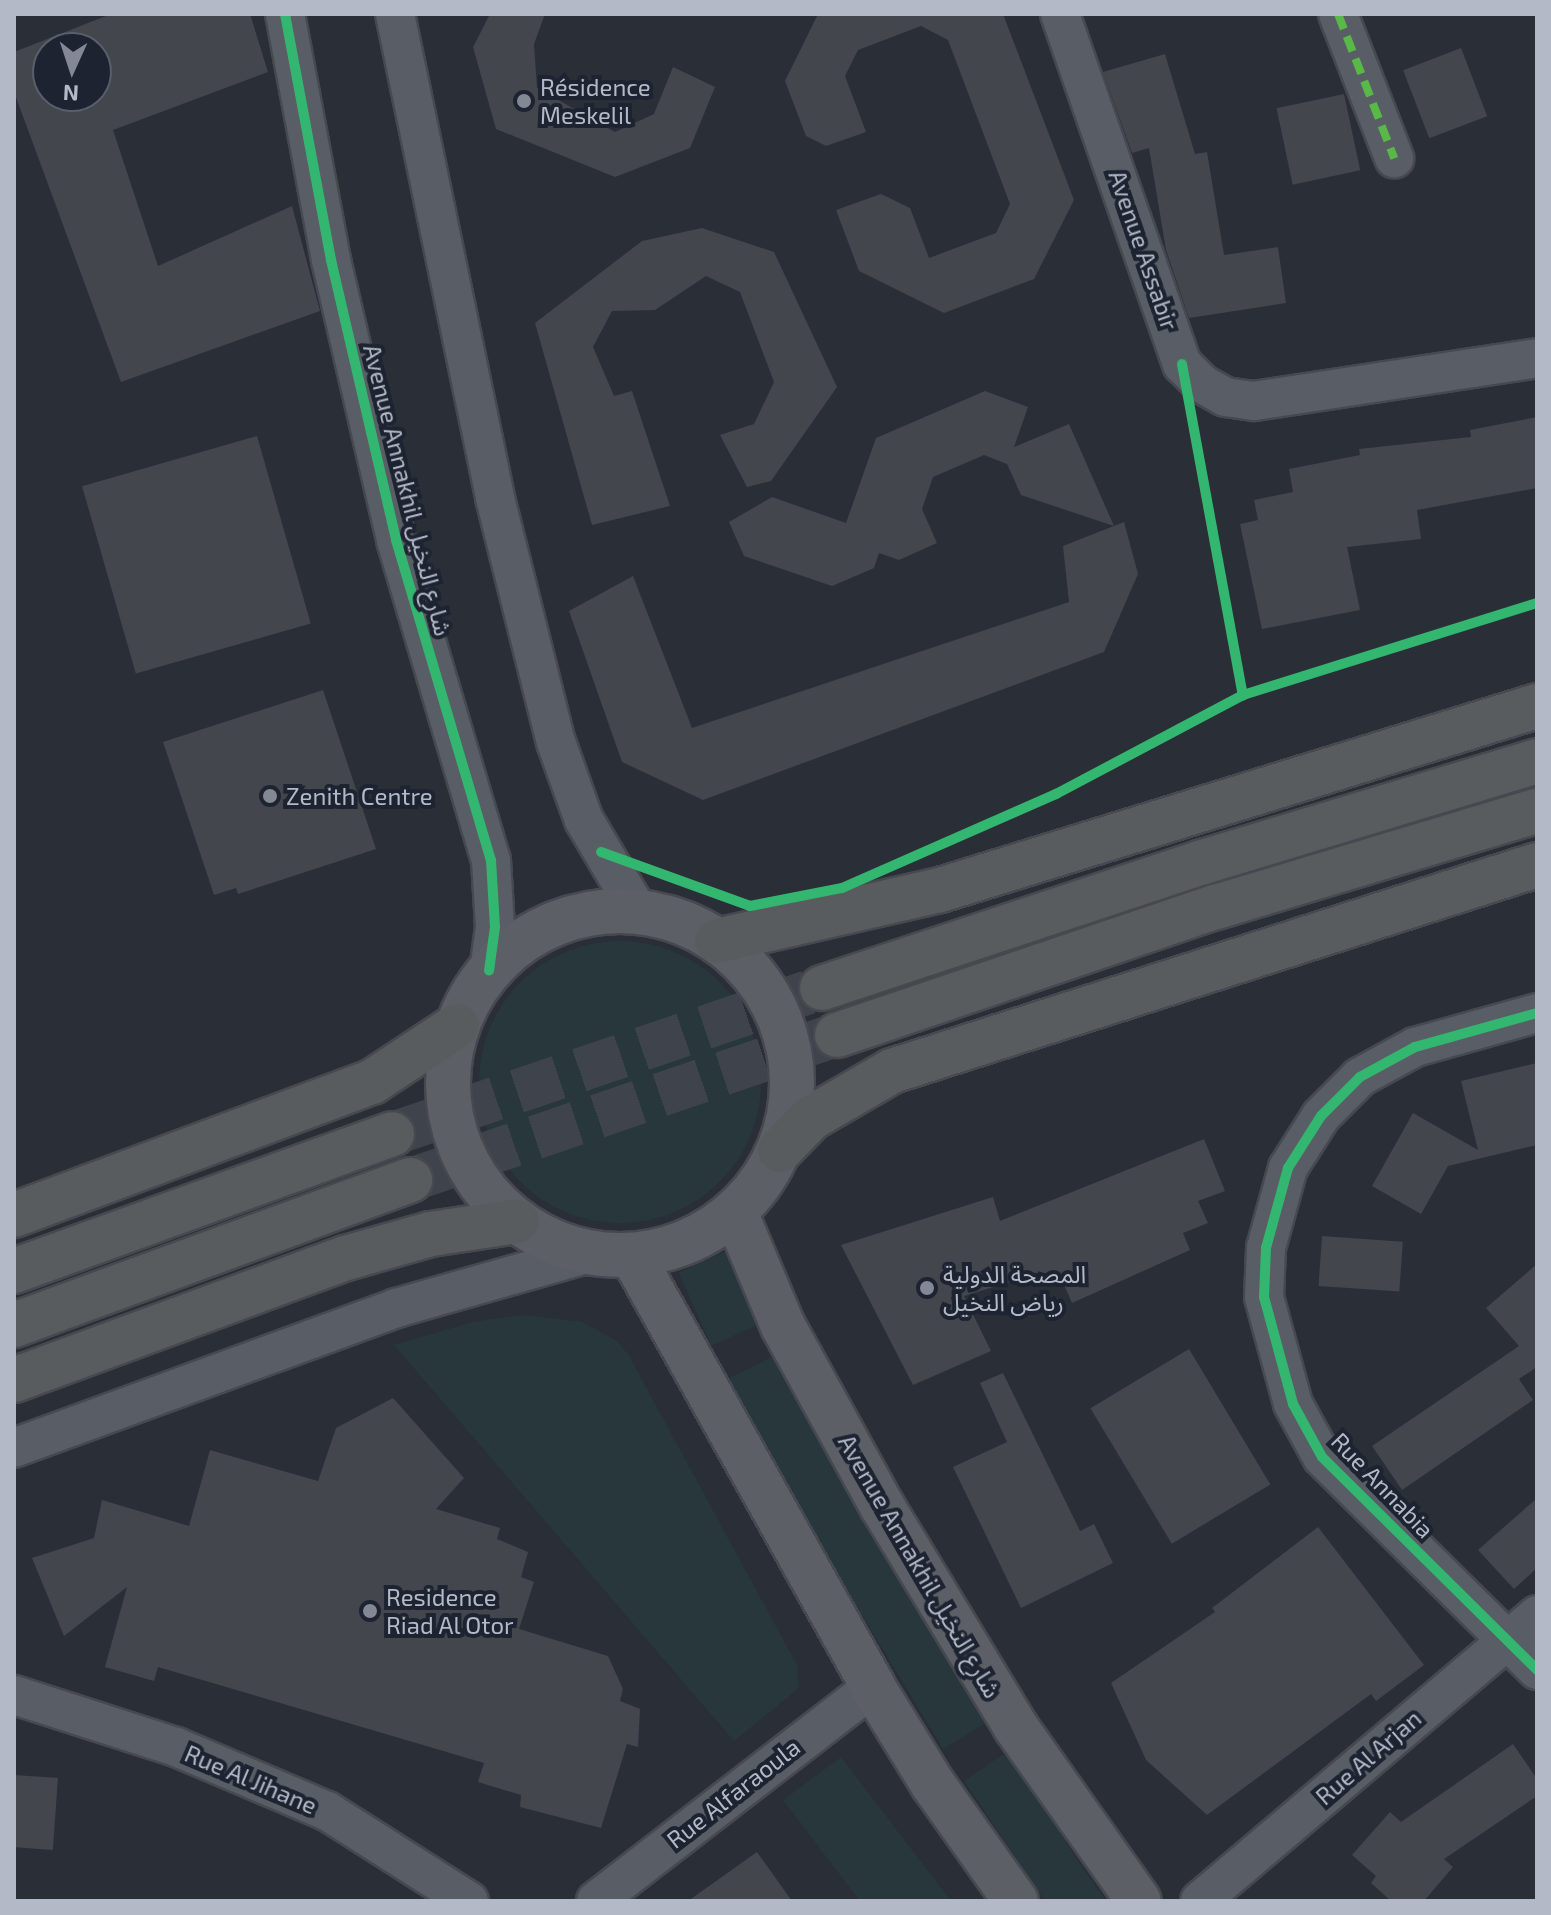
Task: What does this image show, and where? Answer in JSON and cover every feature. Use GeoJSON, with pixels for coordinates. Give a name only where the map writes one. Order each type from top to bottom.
{"type":"FeatureCollection","features":[{"type":"Feature","properties":{"kind":"highway"},"geometry":{"type":"LineString","coordinates":[[717,941],[940,890],[1537,706]]}},
{"type":"Feature","properties":{"kind":"highway"},"geometry":{"type":"LineString","coordinates":[[822,988],[1203,862],[1537,761]]}},
{"type":"Feature","properties":{"kind":"highway"},"geometry":{"type":"LineString","coordinates":[[837,1035],[1216,907],[1537,811]]}},
{"type":"Feature","properties":{"kind":"highway"},"geometry":{"type":"LineString","coordinates":[[780,1150],[811,1118],[892,1071],[1537,865]]}},
{"type":"Feature","properties":{"kind":"highway"},"geometry":{"type":"LineString","coordinates":[[14,1215],[372,1082],[457,1026]]}},
{"type":"Feature","properties":{"kind":"highway"},"geometry":{"type":"LineString","coordinates":[[14,1271],[392,1134]]}},
{"type":"Feature","properties":{"kind":"highway"},"geometry":{"type":"LineString","coordinates":[[14,1325],[410,1180]]}},
{"type":"Feature","properties":{"kind":"highway"},"geometry":{"type":"LineString","coordinates":[[14,1380],[346,1258],[431,1234],[517,1221]]}},
{"type":"Feature","properties":{"kind":"main road"},"geometry":{"type":"LineString","coordinates":[[606,912],[639,913],[690,926],[717,941],[755,977],[786,1034],[791,1099],[780,1150],[761,1183],[735,1212],[669,1248],[611,1254],[539,1236],[490,1196],[455,1133],[448,1086],[457,1026],[489,971],[541,930],[606,912]]}},
{"type":"Feature","properties":{"kind":"main road","name":"Avenue Annakhil شارع النخيل"},"geometry":{"type":"LineString","coordinates":[[735,1212],[783,1326],[914,1561],[1015,1726],[1139,1901]]}},
{"type":"Feature","properties":{"kind":"main road"},"geometry":{"type":"LineString","coordinates":[[611,1254],[932,1783],[1016,1901]]}},
{"type":"Feature","properties":{"kind":"street","name":"Avenue Annakhil شارع النخيل"},"geometry":{"type":"LineString","coordinates":[[285,14],[331,260],[396,540],[491,860],[495,927],[489,971]]}},
{"type":"Feature","properties":{"kind":"street"},"geometry":{"type":"LineString","coordinates":[[395,14],[495,498],[556,742],[584,820],[639,913]]}},
{"type":"Feature","properties":{"kind":"street","name":"Avenue Assabir"},"geometry":{"type":"LineString","coordinates":[[1060,14],[1182,364],[1202,384],[1225,397],[1254,401],[1537,358]]}},
{"type":"Feature","properties":{"kind":"street"},"geometry":{"type":"LineString","coordinates":[[1338,14],[1394,158]]}},
{"type":"Feature","properties":{"kind":"street","name":"Rue Annabia"},"geometry":{"type":"LineString","coordinates":[[1537,1013],[1415,1047],[1360,1077],[1321,1116],[1288,1168],[1266,1248],[1264,1297],[1273,1342],[1293,1404],[1322,1457],[1537,1670]]}},
{"type":"Feature","properties":{"kind":"street"},"geometry":{"type":"LineString","coordinates":[[14,1448],[314,1336],[611,1254]]}},
{"type":"Feature","properties":{"kind":"street","name":"Rue Al Arjan"},"geometry":{"type":"LineString","coordinates":[[1200,1901],[1537,1615]]}},
{"type":"Feature","properties":{"kind":"street","name":"Rue Alfaraoula"},"geometry":{"type":"LineString","coordinates":[[596,1901],[873,1687]]}},
{"type":"Feature","properties":{"kind":"street","name":"Rue Al Jihane"},"geometry":{"type":"LineString","coordinates":[[14,1695],[176,1747],[327,1811],[469,1901]]}},
{"type":"Feature","properties":{"kind":"shaded area"},"geometry":{"type":"Polygon","coordinates":[[[620,941],[647,944],[674,952],[720,982],[750,1028],[758,1055],[761,1082],[758,1109],[750,1136],[720,1182],[674,1212],[647,1220],[620,1223],[593,1220],[566,1212],[520,1182],[490,1136],[482,1109],[479,1082],[482,1055],[490,1028],[520,982],[566,952],[593,944],[620,941]]]}},
{"type":"Feature","properties":{"kind":"shaded area"},"geometry":{"type":"Polygon","coordinates":[[[727,1251],[760,1324],[711,1346],[679,1273],[727,1251]]]}},
{"type":"Feature","properties":{"kind":"shaded area"},"geometry":{"type":"Polygon","coordinates":[[[523,1315],[582,1322],[616,1340],[628,1354],[797,1665],[799,1688],[734,1741],[394,1345],[472,1322],[523,1315]]]}},
{"type":"Feature","properties":{"kind":"shaded area"},"geometry":{"type":"Polygon","coordinates":[[[774,1356],[867,1529],[987,1722],[943,1749],[815,1537],[729,1378],[774,1356]]]}},
{"type":"Feature","properties":{"kind":"shaded area"},"geometry":{"type":"Polygon","coordinates":[[[1008,1751],[1106,1901],[1045,1901],[964,1781],[1008,1751]]]}},
{"type":"Feature","properties":{"kind":"shaded area"},"geometry":{"type":"Polygon","coordinates":[[[841,1757],[951,1901],[860,1901],[783,1800],[841,1757]]]}},
{"type":"Feature","properties":{"kind":"building"},"geometry":{"type":"Polygon","coordinates":[[[111,14],[250,14],[268,72],[113,130],[158,266],[292,206],[320,311],[121,382],[14,92],[14,52],[32,45],[32,112],[112,112],[112,32],[65,32],[111,14]]]}},
{"type":"Feature","properties":{"kind":"building","name":"Résidence Meskelil"},"geometry":{"type":"Polygon","coordinates":[[[490,14],[545,14],[534,44],[537,88],[615,132],[654,114],[673,67],[715,87],[690,148],[615,177],[496,129],[473,47],[490,14]]]}},
{"type":"Feature","properties":{"kind":"building"},"geometry":{"type":"Polygon","coordinates":[[[818,14],[1003,14],[1074,200],[1034,279],[944,313],[859,271],[836,210],[881,194],[910,208],[929,258],[996,233],[1010,204],[948,40],[921,26],[858,50],[845,76],[866,132],[826,146],[806,136],[785,81],[818,14]]]}},
{"type":"Feature","properties":{"kind":"building"},"geometry":{"type":"Polygon","coordinates":[[[1461,48],[1487,116],[1429,138],[1403,70],[1461,48]]]}},
{"type":"Feature","properties":{"kind":"building"},"geometry":{"type":"Polygon","coordinates":[[[1165,54],[1195,154],[1207,152],[1224,255],[1278,247],[1286,303],[1189,318],[1166,250],[1149,148],[1132,153],[1103,72],[1165,54]]]}},
{"type":"Feature","properties":{"kind":"building"},"geometry":{"type":"Polygon","coordinates":[[[1344,94],[1360,170],[1293,185],[1277,108],[1344,94]]]}},
{"type":"Feature","properties":{"kind":"building"},"geometry":{"type":"Polygon","coordinates":[[[702,228],[774,252],[837,387],[771,481],[747,487],[720,435],[754,424],[774,382],[740,292],[706,276],[655,310],[612,311],[593,347],[614,396],[632,391],[670,506],[592,525],[535,323],[642,241],[702,228]]]}},
{"type":"Feature","properties":{"kind":"building"},"geometry":{"type":"Polygon","coordinates":[[[985,391],[1028,407],[1014,447],[1069,424],[1114,526],[1021,495],[1007,464],[984,455],[933,477],[922,509],[937,543],[899,560],[879,553],[874,568],[832,586],[744,556],[729,522],[772,497],[846,523],[876,438],[985,391]]]}},
{"type":"Feature","properties":{"kind":"building"},"geometry":{"type":"Polygon","coordinates":[[[1537,417],[1537,488],[1417,510],[1421,539],[1347,547],[1360,610],[1262,629],[1240,524],[1258,520],[1254,500],[1293,492],[1289,469],[1360,455],[1359,449],[1471,437],[1470,430],[1537,417]]]}},
{"type":"Feature","properties":{"kind":"building"},"geometry":{"type":"Polygon","coordinates":[[[257,436],[311,623],[136,674],[82,486],[257,436]]]}},
{"type":"Feature","properties":{"kind":"building"},"geometry":{"type":"Polygon","coordinates":[[[1124,522],[1138,574],[1104,652],[703,800],[622,762],[569,611],[633,576],[692,728],[1069,602],[1063,546],[1124,522]]]}},
{"type":"Feature","properties":{"kind":"building","name":"Zenith Centre"},"geometry":{"type":"Polygon","coordinates":[[[323,690],[376,849],[238,894],[236,888],[214,895],[163,742],[323,690]]]}},
{"type":"Feature","properties":{"kind":"building"},"geometry":{"type":"Polygon","coordinates":[[[1537,1063],[1537,1145],[1448,1166],[1421,1214],[1372,1186],[1413,1113],[1478,1150],[1461,1081],[1537,1063]]]}},
{"type":"Feature","properties":{"kind":"building"},"geometry":{"type":"Polygon","coordinates":[[[1204,1139],[1225,1191],[1198,1201],[1208,1223],[1183,1233],[1190,1250],[1072,1303],[1062,1280],[1045,1287],[1039,1273],[964,1296],[991,1351],[913,1385],[841,1245],[993,1197],[1000,1221],[1204,1139]]]}},
{"type":"Feature","properties":{"kind":"building"},"geometry":{"type":"Polygon","coordinates":[[[1322,1236],[1403,1242],[1399,1292],[1319,1286],[1322,1236]]]}},
{"type":"Feature","properties":{"kind":"building"},"geometry":{"type":"Polygon","coordinates":[[[1537,1264],[1537,1367],[1519,1379],[1533,1400],[1402,1490],[1372,1446],[1519,1346],[1486,1308],[1537,1264]]]}},
{"type":"Feature","properties":{"kind":"building"},"geometry":{"type":"Polygon","coordinates":[[[1189,1349],[1270,1484],[1172,1544],[1090,1408],[1189,1349]]]}},
{"type":"Feature","properties":{"kind":"building"},"geometry":{"type":"Polygon","coordinates":[[[1003,1373],[1080,1531],[1094,1524],[1113,1563],[1021,1608],[953,1467],[1007,1442],[980,1383],[1003,1373]]]}},
{"type":"Feature","properties":{"kind":"building","name":"Residence Riad Al Otor"},"geometry":{"type":"Polygon","coordinates":[[[393,1398],[464,1478],[436,1509],[500,1528],[497,1539],[528,1552],[521,1577],[534,1582],[519,1629],[608,1656],[623,1689],[620,1701],[640,1709],[638,1747],[627,1744],[601,1828],[520,1807],[521,1795],[478,1782],[484,1763],[158,1667],[154,1681],[105,1667],[127,1587],[64,1636],[32,1558],[94,1538],[102,1500],[189,1526],[210,1450],[318,1481],[336,1428],[393,1398]]]}},
{"type":"Feature","properties":{"kind":"building"},"geometry":{"type":"Polygon","coordinates":[[[1537,1498],[1537,1568],[1514,1589],[1478,1550],[1537,1498]]]}},
{"type":"Feature","properties":{"kind":"building"},"geometry":{"type":"Polygon","coordinates":[[[1318,1527],[1424,1665],[1376,1701],[1371,1694],[1207,1815],[1146,1760],[1111,1683],[1215,1612],[1212,1608],[1318,1527]]]}},
{"type":"Feature","properties":{"kind":"building"},"geometry":{"type":"Polygon","coordinates":[[[1513,1744],[1537,1779],[1537,1796],[1444,1859],[1453,1867],[1424,1901],[1391,1901],[1371,1883],[1376,1876],[1352,1855],[1390,1812],[1401,1822],[1513,1744]]]}},
{"type":"Feature","properties":{"kind":"building"},"geometry":{"type":"Polygon","coordinates":[[[14,1775],[58,1778],[53,1850],[14,1847],[14,1775]]]}},
{"type":"Feature","properties":{"kind":"building"},"geometry":{"type":"Polygon","coordinates":[[[757,1852],[792,1901],[688,1901],[757,1852]]]}},
{"type":"Feature","properties":{"kind":"tunnel"},"geometry":{"type":"LineString","coordinates":[[392,1134],[822,988]]}},
{"type":"Feature","properties":{"kind":"tunnel"},"geometry":{"type":"LineString","coordinates":[[410,1180],[837,1035]]}},
{"type":"Feature","properties":{"kind":"marked path"},"geometry":{"type":"LineString","coordinates":[[1338,14],[1394,158]]}},
{"type":"Feature","properties":{"kind":"cycle path"},"geometry":{"type":"LineString","coordinates":[[285,14],[331,260],[396,540],[491,860],[495,927],[489,971]]}},
{"type":"Feature","properties":{"kind":"cycle path"},"geometry":{"type":"LineString","coordinates":[[1182,364],[1243,695]]}},
{"type":"Feature","properties":{"kind":"cycle path"},"geometry":{"type":"LineString","coordinates":[[601,852],[750,906],[842,888],[1056,794],[1243,695],[1537,603]]}},
{"type":"Feature","properties":{"kind":"cycle path"},"geometry":{"type":"LineString","coordinates":[[1537,1013],[1415,1047],[1360,1077],[1321,1116],[1288,1168],[1266,1248],[1264,1297],[1293,1404],[1322,1457],[1537,1670]]}},
{"type":"Feature","properties":{"kind":"place","name":"Résidence Meskelil"},"geometry":{"type":"Point","coordinates":[524,101]}},
{"type":"Feature","properties":{"kind":"place","name":"Zenith Centre"},"geometry":{"type":"Point","coordinates":[270,796]}},
{"type":"Feature","properties":{"kind":"place","name":"المصحة الدولية رياض النخيل"},"geometry":{"type":"Point","coordinates":[927,1288]}},
{"type":"Feature","properties":{"kind":"place","name":"Residence Riad Al Otor"},"geometry":{"type":"Point","coordinates":[370,1611]}}]}
